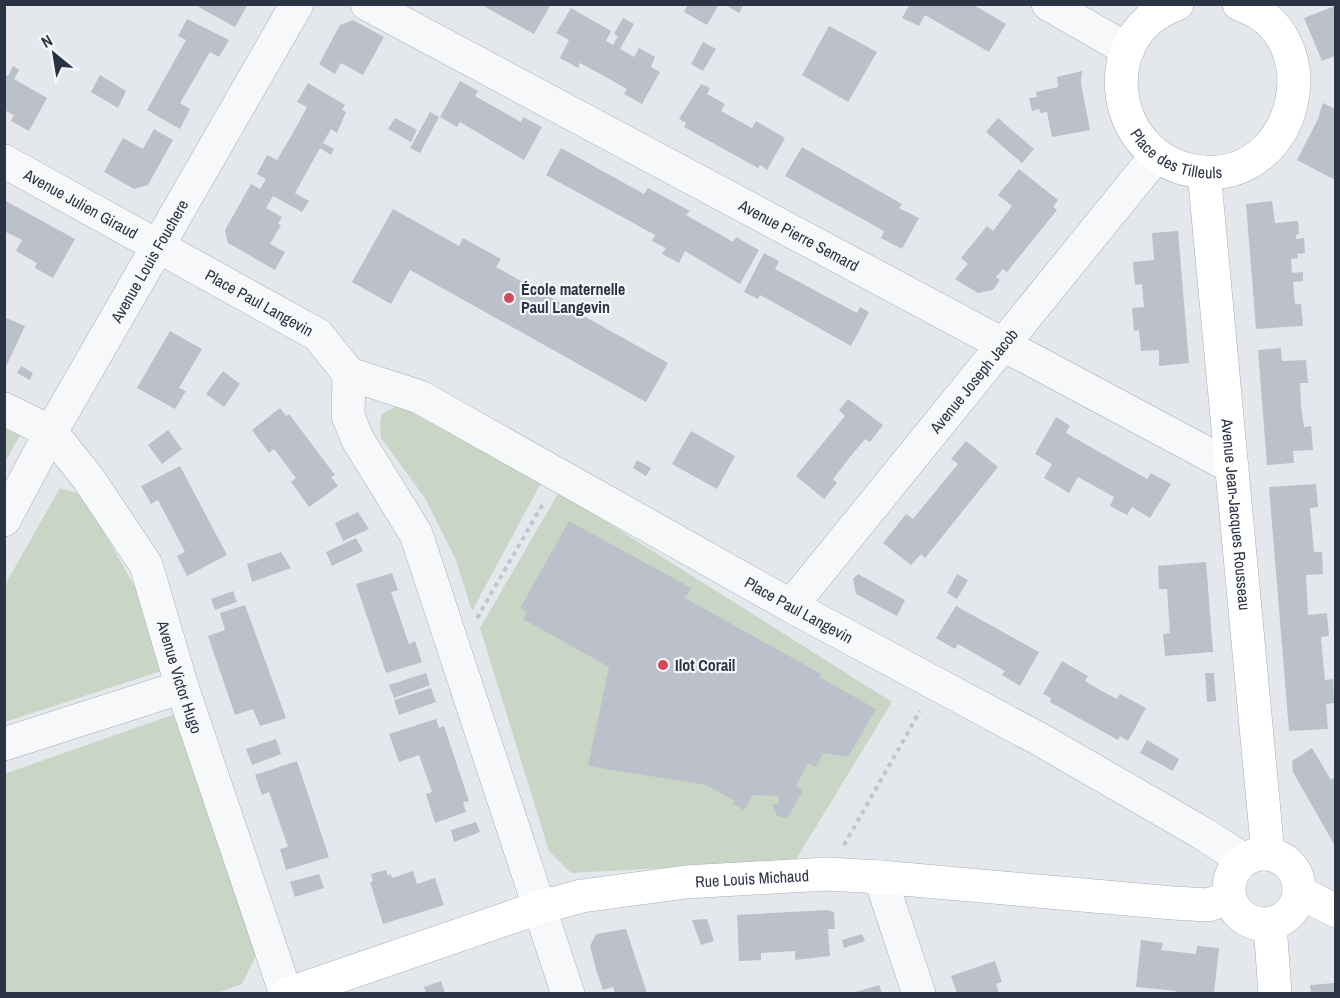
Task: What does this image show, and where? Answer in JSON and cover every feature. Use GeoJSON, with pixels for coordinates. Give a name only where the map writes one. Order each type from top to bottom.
{"type":"FeatureCollection","features":[{"type":"Feature","properties":{"kind":"street","name":"Avenue Louis Fouchere"},"geometry":{"type":"LineString","coordinates":[[4,520],[51,432],[297,4]]}},
{"type":"Feature","properties":{"kind":"street","name":"Avenue Pierre Semard"},"geometry":{"type":"LineString","coordinates":[[367,4],[1232,467]]}},
{"type":"Feature","properties":{"kind":"street"},"geometry":{"type":"LineString","coordinates":[[1048,4],[1128,50]]}},
{"type":"Feature","properties":{"kind":"street","name":"Place des Tilleuls"},"geometry":{"type":"LineString","coordinates":[[1178,4],[1166,8],[1143,26],[1128,50],[1121,78],[1123,108],[1136,134],[1156,156],[1179,168],[1204,172],[1233,168],[1260,155],[1280,134],[1292,108],[1295,78],[1288,50],[1272,26],[1249,8],[1239,4]]}},
{"type":"Feature","properties":{"kind":"street","name":"Avenue Joseph Jacob"},"geometry":{"type":"LineString","coordinates":[[791,606],[1156,156]]}},
{"type":"Feature","properties":{"kind":"street","name":"Avenue Julien Giraud"},"geometry":{"type":"LineString","coordinates":[[4,161],[159,246]]}},
{"type":"Feature","properties":{"kind":"street","name":"Avenue Jean-Jacques Rousseau"},"geometry":{"type":"LineString","coordinates":[[1204,172],[1232,467],[1256,857]]}},
{"type":"Feature","properties":{"kind":"street","name":"Place Paul Langevin"},"geometry":{"type":"LineString","coordinates":[[159,246],[318,335],[349,374],[420,397],[791,606],[937,682],[1182,821],[1256,857]]}},
{"type":"Feature","properties":{"kind":"street"},"geometry":{"type":"LineString","coordinates":[[349,374],[348,416],[358,440],[416,534],[568,993]]}},
{"type":"Feature","properties":{"kind":"street","name":"Avenue Victor Hugo"},"geometry":{"type":"LineString","coordinates":[[4,409],[51,432],[88,478],[146,565],[182,687],[287,993]]}},
{"type":"Feature","properties":{"kind":"street"},"geometry":{"type":"LineString","coordinates":[[4,744],[182,687]]}},
{"type":"Feature","properties":{"kind":"street"},"geometry":{"type":"LineString","coordinates":[[1256,857],[1277,857],[1293,869],[1299,892],[1294,908],[1287,915],[1270,924],[1254,924],[1238,914],[1230,898],[1231,876],[1256,857]]}},
{"type":"Feature","properties":{"kind":"street","name":"Rue Louis Michaud"},"geometry":{"type":"LineString","coordinates":[[287,993],[541,907],[582,896],[686,882],[827,874],[1136,901],[1208,905],[1230,898]]}},
{"type":"Feature","properties":{"kind":"street"},"geometry":{"type":"LineString","coordinates":[[880,877],[919,993]]}},
{"type":"Feature","properties":{"kind":"street"},"geometry":{"type":"LineString","coordinates":[[1299,892],[1335,911]]}},
{"type":"Feature","properties":{"kind":"street"},"geometry":{"type":"LineString","coordinates":[[1270,924],[1275,993]]}},
{"type":"Feature","properties":{"kind":"path"},"geometry":{"type":"LineString","coordinates":[[472,626],[559,475]]}},
{"type":"Feature","properties":{"kind":"path"},"geometry":{"type":"LineString","coordinates":[[827,874],[937,682]]}},
{"type":"Feature","properties":{"kind":"green space"},"geometry":{"type":"Polygon","coordinates":[[[398,405],[541,483],[472,611],[456,560],[425,498],[381,438],[382,414],[398,405]]]}},
{"type":"Feature","properties":{"kind":"green space"},"geometry":{"type":"Polygon","coordinates":[[[5,424],[20,435],[5,462],[5,424]]]}},
{"type":"Feature","properties":{"kind":"green space"},"geometry":{"type":"Polygon","coordinates":[[[60,488],[83,495],[144,603],[164,670],[5,722],[5,585],[60,488]]]}},
{"type":"Feature","properties":{"kind":"green space","name":"Ilot Corail"},"geometry":{"type":"Polygon","coordinates":[[[559,492],[892,702],[795,861],[571,873],[549,851],[480,628],[559,492]]]}},
{"type":"Feature","properties":{"kind":"green space"},"geometry":{"type":"Polygon","coordinates":[[[178,713],[257,954],[242,984],[214,994],[5,993],[4,774],[178,713]]]}},
{"type":"Feature","properties":{"kind":"building"},"geometry":{"type":"Polygon","coordinates":[[[193,4],[248,4],[235,27],[193,4]]]}},
{"type":"Feature","properties":{"kind":"building"},"geometry":{"type":"Polygon","coordinates":[[[480,4],[548,4],[550,6],[534,34],[480,4]]]}},
{"type":"Feature","properties":{"kind":"building"},"geometry":{"type":"Polygon","coordinates":[[[688,4],[719,4],[707,25],[684,12],[688,4]]]}},
{"type":"Feature","properties":{"kind":"building"},"geometry":{"type":"Polygon","coordinates":[[[724,4],[744,4],[739,13],[724,4]]]}},
{"type":"Feature","properties":{"kind":"building"},"geometry":{"type":"Polygon","coordinates":[[[906,4],[972,4],[1006,24],[989,52],[925,15],[919,26],[902,18],[909,6],[906,4]]]}},
{"type":"Feature","properties":{"kind":"building"},"geometry":{"type":"Polygon","coordinates":[[[1335,6],[1335,56],[1322,61],[1304,18],[1335,6]]]}},
{"type":"Feature","properties":{"kind":"building"},"geometry":{"type":"Polygon","coordinates":[[[571,8],[611,31],[606,41],[613,45],[618,36],[614,34],[623,18],[634,24],[620,49],[634,57],[639,48],[655,57],[651,67],[660,72],[642,104],[624,94],[627,89],[604,76],[580,63],[578,68],[560,58],[569,40],[556,33],[571,8]]]}},
{"type":"Feature","properties":{"kind":"building"},"geometry":{"type":"Polygon","coordinates":[[[187,19],[229,40],[219,57],[210,52],[180,103],[190,109],[180,129],[147,110],[186,40],[178,36],[187,19]]]}},
{"type":"Feature","properties":{"kind":"building"},"geometry":{"type":"Polygon","coordinates":[[[353,20],[384,37],[363,75],[341,63],[335,74],[319,64],[340,25],[353,20]]]}},
{"type":"Feature","properties":{"kind":"building"},"geometry":{"type":"Polygon","coordinates":[[[829,26],[877,52],[848,102],[802,75],[829,26]]]}},
{"type":"Feature","properties":{"kind":"building"},"geometry":{"type":"Polygon","coordinates":[[[703,42],[716,49],[703,71],[691,64],[703,42]]]}},
{"type":"Feature","properties":{"kind":"building"},"geometry":{"type":"Polygon","coordinates":[[[13,66],[19,70],[14,79],[47,98],[29,131],[11,121],[14,115],[4,110],[4,74],[8,76],[13,66]]]}},
{"type":"Feature","properties":{"kind":"building"},"geometry":{"type":"Polygon","coordinates":[[[1082,71],[1081,83],[1090,130],[1052,137],[1047,112],[1040,113],[1039,109],[1032,111],[1029,98],[1037,97],[1036,92],[1058,87],[1057,77],[1082,71]]]}},
{"type":"Feature","properties":{"kind":"building"},"geometry":{"type":"Polygon","coordinates":[[[100,75],[126,91],[118,108],[91,92],[100,75]]]}},
{"type":"Feature","properties":{"kind":"building"},"geometry":{"type":"Polygon","coordinates":[[[460,81],[478,91],[475,96],[521,122],[523,117],[542,127],[524,160],[460,122],[457,127],[440,117],[460,81]]]}},
{"type":"Feature","properties":{"kind":"building"},"geometry":{"type":"Polygon","coordinates":[[[308,83],[345,105],[342,110],[346,112],[337,133],[331,129],[323,143],[334,149],[331,155],[320,148],[295,193],[309,201],[302,212],[273,196],[266,208],[282,217],[278,224],[281,225],[270,244],[285,252],[275,270],[228,243],[225,230],[251,184],[260,189],[266,179],[257,174],[267,155],[277,160],[293,133],[307,107],[297,102],[308,83]]]}},
{"type":"Feature","properties":{"kind":"building"},"geometry":{"type":"Polygon","coordinates":[[[701,84],[710,88],[707,94],[725,104],[721,111],[752,128],[756,121],[785,138],[767,170],[760,165],[758,168],[684,127],[686,123],[679,119],[701,84]]]}},
{"type":"Feature","properties":{"kind":"building"},"geometry":{"type":"Polygon","coordinates":[[[1323,103],[1335,109],[1335,180],[1297,160],[1318,119],[1323,103]]]}},
{"type":"Feature","properties":{"kind":"building"},"geometry":{"type":"Polygon","coordinates":[[[430,112],[439,117],[420,153],[410,148],[430,112]]]}},
{"type":"Feature","properties":{"kind":"building"},"geometry":{"type":"Polygon","coordinates":[[[395,118],[417,130],[411,142],[388,129],[395,118]]]}},
{"type":"Feature","properties":{"kind":"building"},"geometry":{"type":"Polygon","coordinates":[[[998,118],[1034,149],[1022,163],[986,132],[998,118]]]}},
{"type":"Feature","properties":{"kind":"building"},"geometry":{"type":"Polygon","coordinates":[[[154,129],[173,140],[148,185],[134,189],[104,172],[123,138],[143,149],[154,129]]]}},
{"type":"Feature","properties":{"kind":"building"},"geometry":{"type":"Polygon","coordinates":[[[802,147],[902,204],[899,208],[919,218],[902,249],[881,238],[884,231],[785,176],[802,147]]]}},
{"type":"Feature","properties":{"kind":"building"},"geometry":{"type":"Polygon","coordinates":[[[561,148],[644,194],[648,188],[690,211],[686,215],[733,242],[736,237],[759,250],[740,284],[685,251],[679,263],[662,254],[666,248],[652,241],[655,235],[546,175],[561,148]]]}},
{"type":"Feature","properties":{"kind":"building"},"geometry":{"type":"Polygon","coordinates":[[[1019,169],[1058,200],[1053,207],[1057,210],[1007,272],[1003,269],[996,277],[1000,280],[993,290],[978,293],[955,279],[968,264],[961,258],[987,226],[993,231],[1012,206],[998,195],[1019,169]]]}},
{"type":"Feature","properties":{"kind":"building"},"geometry":{"type":"Polygon","coordinates":[[[4,200],[75,239],[53,278],[35,268],[37,263],[16,251],[22,240],[4,231],[4,200]]]}},
{"type":"Feature","properties":{"kind":"building"},"geometry":{"type":"Polygon","coordinates":[[[1272,201],[1275,223],[1298,221],[1299,234],[1296,235],[1296,239],[1304,238],[1305,253],[1297,254],[1298,258],[1291,259],[1292,273],[1303,272],[1303,281],[1293,282],[1295,304],[1301,304],[1303,326],[1256,329],[1246,204],[1272,201]]]}},
{"type":"Feature","properties":{"kind":"building"},"geometry":{"type":"Polygon","coordinates":[[[393,209],[459,246],[463,238],[501,259],[496,267],[668,363],[646,402],[410,270],[391,304],[352,282],[393,209]]]}},
{"type":"Feature","properties":{"kind":"building"},"geometry":{"type":"Polygon","coordinates":[[[1178,231],[1189,363],[1159,366],[1159,350],[1141,351],[1139,330],[1134,331],[1132,308],[1144,307],[1142,284],[1135,285],[1133,262],[1154,260],[1152,233],[1178,231]]]}},
{"type":"Feature","properties":{"kind":"building"},"geometry":{"type":"Polygon","coordinates":[[[764,253],[779,261],[775,269],[857,313],[860,307],[869,312],[851,346],[760,295],[758,299],[744,292],[764,253]]]}},
{"type":"Feature","properties":{"kind":"building"},"geometry":{"type":"Polygon","coordinates":[[[6,318],[25,326],[4,371],[4,320],[6,318]]]}},
{"type":"Feature","properties":{"kind":"building"},"geometry":{"type":"Polygon","coordinates":[[[170,331],[202,349],[179,388],[186,391],[175,409],[137,388],[170,331]]]}},
{"type":"Feature","properties":{"kind":"building"},"geometry":{"type":"Polygon","coordinates":[[[1281,348],[1282,361],[1306,360],[1308,383],[1300,383],[1301,405],[1304,427],[1311,426],[1313,450],[1293,451],[1294,463],[1267,465],[1258,350],[1281,348]]]}},
{"type":"Feature","properties":{"kind":"building"},"geometry":{"type":"Polygon","coordinates":[[[21,366],[33,373],[30,380],[17,373],[21,366]]]}},
{"type":"Feature","properties":{"kind":"building"},"geometry":{"type":"Polygon","coordinates":[[[223,371],[240,384],[224,407],[206,394],[223,371]]]}},
{"type":"Feature","properties":{"kind":"building"},"geometry":{"type":"Polygon","coordinates":[[[848,399],[883,425],[870,442],[865,439],[850,457],[833,479],[837,483],[824,499],[796,476],[845,416],[839,410],[848,399]]]}},
{"type":"Feature","properties":{"kind":"building"},"geometry":{"type":"Polygon","coordinates":[[[280,408],[286,416],[289,414],[335,475],[331,477],[338,486],[309,507],[291,482],[296,478],[274,449],[269,453],[252,430],[280,408]]]}},
{"type":"Feature","properties":{"kind":"building"},"geometry":{"type":"Polygon","coordinates":[[[1056,417],[1070,426],[1066,433],[1147,479],[1151,473],[1171,484],[1150,518],[1132,507],[1127,515],[1110,506],[1114,497],[1078,477],[1069,493],[1044,478],[1052,464],[1035,454],[1056,417]]]}},
{"type":"Feature","properties":{"kind":"building"},"geometry":{"type":"Polygon","coordinates":[[[168,430],[182,449],[162,464],[148,445],[168,430]]]}},
{"type":"Feature","properties":{"kind":"building"},"geometry":{"type":"Polygon","coordinates":[[[691,431],[735,456],[717,489],[672,464],[691,431]]]}},
{"type":"Feature","properties":{"kind":"building"},"geometry":{"type":"Polygon","coordinates":[[[966,441],[998,467],[925,558],[921,554],[911,565],[883,543],[906,514],[913,519],[958,464],[951,459],[966,441]]]}},
{"type":"Feature","properties":{"kind":"building"},"geometry":{"type":"Polygon","coordinates":[[[637,460],[651,468],[646,476],[633,468],[637,460]]]}},
{"type":"Feature","properties":{"kind":"building"},"geometry":{"type":"Polygon","coordinates":[[[180,466],[227,555],[187,576],[177,556],[185,552],[158,500],[151,504],[141,486],[180,466]]]}},
{"type":"Feature","properties":{"kind":"building"},"geometry":{"type":"Polygon","coordinates":[[[1316,484],[1318,507],[1310,508],[1314,552],[1322,552],[1323,574],[1306,575],[1308,615],[1327,613],[1329,636],[1321,637],[1325,680],[1333,679],[1334,703],[1326,704],[1328,729],[1289,731],[1269,487],[1316,484]]]}},
{"type":"Feature","properties":{"kind":"building"},"geometry":{"type":"Polygon","coordinates":[[[358,512],[369,529],[343,541],[335,523],[358,512]]]}},
{"type":"Feature","properties":{"kind":"building"},"geometry":{"type":"Polygon","coordinates":[[[569,521],[691,588],[685,598],[821,674],[819,677],[876,709],[848,757],[823,753],[816,767],[808,763],[796,786],[803,790],[790,814],[785,818],[777,816],[772,804],[779,804],[779,796],[753,795],[744,810],[733,804],[735,801],[706,785],[588,766],[609,667],[523,619],[527,612],[520,608],[569,521]]]}},
{"type":"Feature","properties":{"kind":"building"},"geometry":{"type":"Polygon","coordinates":[[[356,538],[363,551],[332,566],[326,552],[356,538]]]}},
{"type":"Feature","properties":{"kind":"building"},"geometry":{"type":"Polygon","coordinates":[[[281,552],[291,568],[252,582],[247,564],[281,552]]]}},
{"type":"Feature","properties":{"kind":"building"},"geometry":{"type":"Polygon","coordinates":[[[1206,562],[1213,652],[1165,656],[1163,634],[1170,633],[1167,589],[1159,589],[1158,566],[1206,562]]]}},
{"type":"Feature","properties":{"kind":"building"},"geometry":{"type":"Polygon","coordinates":[[[392,573],[398,590],[391,592],[409,644],[415,641],[422,662],[386,673],[356,584],[392,573]]]}},
{"type":"Feature","properties":{"kind":"building"},"geometry":{"type":"Polygon","coordinates":[[[858,574],[905,600],[897,616],[856,594],[853,579],[858,574]]]}},
{"type":"Feature","properties":{"kind":"building"},"geometry":{"type":"Polygon","coordinates":[[[957,574],[968,580],[957,599],[947,593],[957,574]]]}},
{"type":"Feature","properties":{"kind":"building"},"geometry":{"type":"Polygon","coordinates":[[[233,591],[237,602],[215,610],[211,599],[233,591]]]}},
{"type":"Feature","properties":{"kind":"building"},"geometry":{"type":"Polygon","coordinates":[[[245,605],[286,718],[260,726],[253,709],[235,715],[208,636],[225,630],[220,613],[245,605]]]}},
{"type":"Feature","properties":{"kind":"building"},"geometry":{"type":"Polygon","coordinates":[[[956,606],[1039,652],[1020,686],[1002,675],[1005,671],[958,644],[955,649],[936,638],[956,606]]]}},
{"type":"Feature","properties":{"kind":"building"},"geometry":{"type":"Polygon","coordinates":[[[1062,661],[1088,676],[1085,681],[1100,690],[1117,699],[1120,694],[1146,708],[1128,741],[1120,736],[1118,740],[1050,702],[1051,698],[1043,694],[1062,661]]]}},
{"type":"Feature","properties":{"kind":"building"},"geometry":{"type":"Polygon","coordinates":[[[426,673],[430,685],[394,698],[389,685],[426,673]]]}},
{"type":"Feature","properties":{"kind":"building"},"geometry":{"type":"Polygon","coordinates":[[[1205,673],[1214,673],[1216,701],[1207,702],[1205,673]]]}},
{"type":"Feature","properties":{"kind":"building"},"geometry":{"type":"Polygon","coordinates":[[[431,688],[436,702],[399,715],[394,700],[431,688]]]}},
{"type":"Feature","properties":{"kind":"building"},"geometry":{"type":"Polygon","coordinates":[[[436,719],[439,728],[444,726],[469,801],[463,802],[466,812],[435,823],[426,794],[432,792],[419,755],[399,762],[389,734],[436,719]]]}},
{"type":"Feature","properties":{"kind":"building"},"geometry":{"type":"Polygon","coordinates":[[[276,739],[281,754],[252,765],[246,749],[276,739]]]}},
{"type":"Feature","properties":{"kind":"building"},"geometry":{"type":"Polygon","coordinates":[[[1147,740],[1179,759],[1173,771],[1140,753],[1147,740]]]}},
{"type":"Feature","properties":{"kind":"building"},"geometry":{"type":"Polygon","coordinates":[[[1312,748],[1331,780],[1335,777],[1335,846],[1293,772],[1292,761],[1312,748]]]}},
{"type":"Feature","properties":{"kind":"building"},"geometry":{"type":"Polygon","coordinates":[[[297,761],[329,857],[286,870],[280,849],[288,847],[269,792],[262,795],[255,775],[297,761]]]}},
{"type":"Feature","properties":{"kind":"building"},"geometry":{"type":"Polygon","coordinates":[[[476,822],[480,832],[454,842],[451,830],[476,822]]]}},
{"type":"Feature","properties":{"kind":"building"},"geometry":{"type":"Polygon","coordinates":[[[386,870],[388,876],[391,874],[392,878],[413,871],[417,884],[435,878],[444,905],[383,924],[370,882],[373,881],[371,874],[386,870]]]}},
{"type":"Feature","properties":{"kind":"building"},"geometry":{"type":"Polygon","coordinates":[[[319,874],[324,888],[295,897],[290,882],[319,874]]]}},
{"type":"Feature","properties":{"kind":"building"},"geometry":{"type":"Polygon","coordinates":[[[827,910],[834,912],[835,929],[828,929],[830,956],[795,960],[795,951],[761,953],[761,960],[739,961],[737,915],[827,910]]]}},
{"type":"Feature","properties":{"kind":"building"},"geometry":{"type":"Polygon","coordinates":[[[707,919],[714,941],[701,945],[692,920],[707,919]]]}},
{"type":"Feature","properties":{"kind":"building"},"geometry":{"type":"Polygon","coordinates":[[[626,929],[647,993],[615,993],[613,987],[603,990],[596,969],[590,946],[596,934],[626,929]]]}},
{"type":"Feature","properties":{"kind":"building"},"geometry":{"type":"Polygon","coordinates":[[[862,934],[865,941],[844,948],[842,940],[862,934]]]}},
{"type":"Feature","properties":{"kind":"building"},"geometry":{"type":"Polygon","coordinates":[[[1141,940],[1163,943],[1161,950],[1196,954],[1197,946],[1219,948],[1214,993],[1175,993],[1176,991],[1136,987],[1141,940]]]}},
{"type":"Feature","properties":{"kind":"building"},"geometry":{"type":"Polygon","coordinates":[[[995,961],[1002,982],[996,984],[999,993],[957,993],[951,976],[995,961]]]}},
{"type":"Feature","properties":{"kind":"building"},"geometry":{"type":"Polygon","coordinates":[[[441,981],[445,993],[426,993],[424,987],[441,981]]]}},
{"type":"Feature","properties":{"kind":"building"},"geometry":{"type":"Polygon","coordinates":[[[1335,983],[1335,993],[1311,993],[1310,985],[1335,983]]]}},
{"type":"Feature","properties":{"kind":"building"},"geometry":{"type":"Polygon","coordinates":[[[879,985],[882,993],[852,993],[879,985]]]}},
{"type":"Feature","properties":{"kind":"place","name":"École maternelle Paul Langevin"},"geometry":{"type":"Point","coordinates":[509,298]}},
{"type":"Feature","properties":{"kind":"place","name":"Ilot Corail"},"geometry":{"type":"Point","coordinates":[663,665]}}]}
